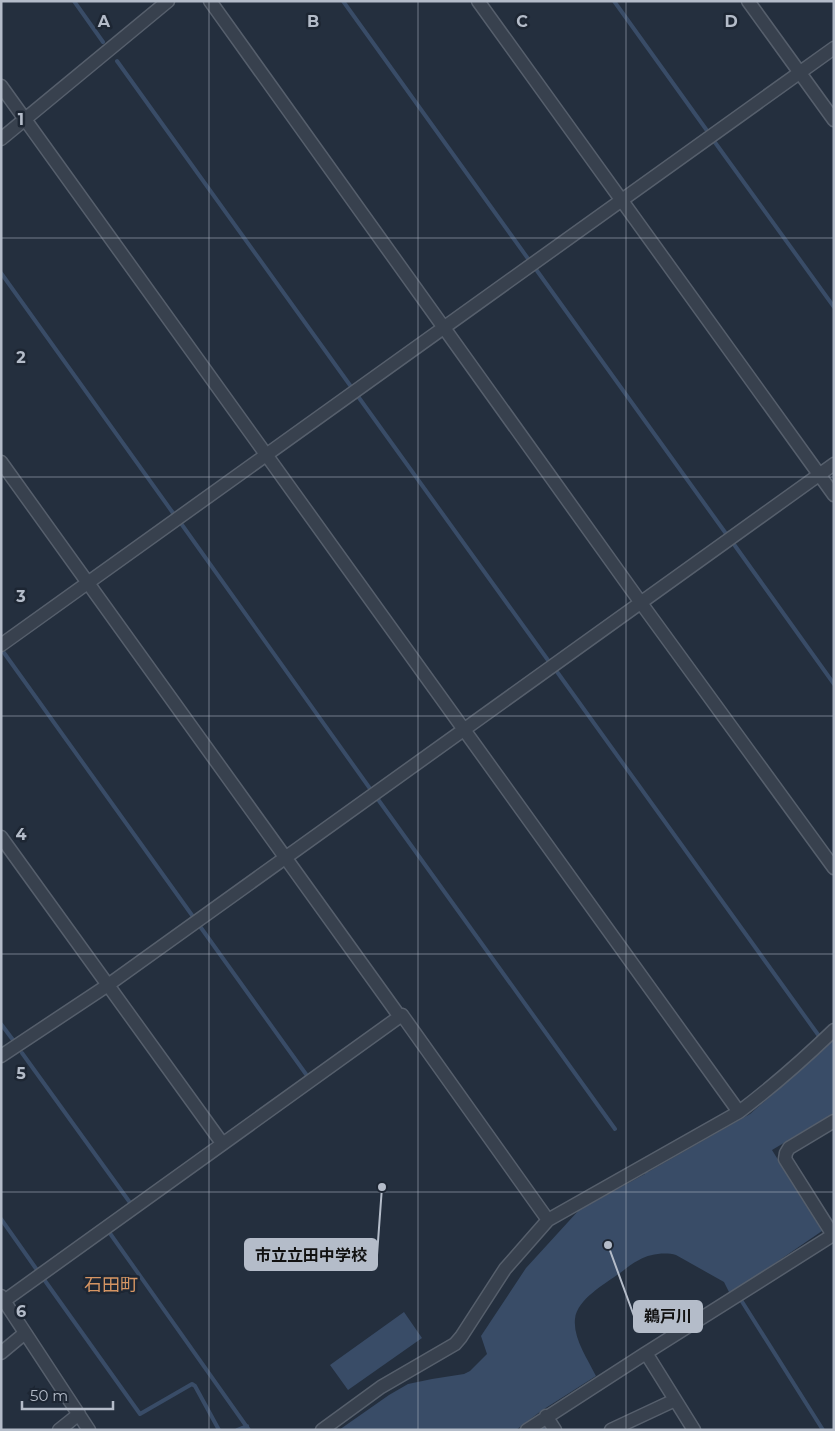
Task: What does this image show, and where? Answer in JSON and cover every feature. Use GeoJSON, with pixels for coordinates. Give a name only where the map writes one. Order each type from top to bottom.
{"type":"FeatureCollection","features":[{"type":"Feature","properties":{"kind":"street"},"geometry":{"type":"LineString","coordinates":[[1,139],[168,1]]}},
{"type":"Feature","properties":{"kind":"street"},"geometry":{"type":"LineString","coordinates":[[210,1],[641,603],[834,868]]}},
{"type":"Feature","properties":{"kind":"street"},"geometry":{"type":"LineString","coordinates":[[478,1],[834,495]]}},
{"type":"Feature","properties":{"kind":"street"},"geometry":{"type":"LineString","coordinates":[[748,1],[834,120]]}},
{"type":"Feature","properties":{"kind":"street"},"geometry":{"type":"LineString","coordinates":[[1,646],[834,48]]}},
{"type":"Feature","properties":{"kind":"street"},"geometry":{"type":"LineString","coordinates":[[1,86],[739,1112]]}},
{"type":"Feature","properties":{"kind":"street"},"geometry":{"type":"LineString","coordinates":[[1,462],[400,1017]]}},
{"type":"Feature","properties":{"kind":"street"},"geometry":{"type":"LineString","coordinates":[[1,1056],[108,985],[834,464]]}},
{"type":"Feature","properties":{"kind":"street"},"geometry":{"type":"LineString","coordinates":[[1,837],[222,1143]]}},
{"type":"Feature","properties":{"kind":"street"},"geometry":{"type":"LineString","coordinates":[[89,1430],[3,1298],[402,1015],[548,1220]]}},
{"type":"Feature","properties":{"kind":"street"},"geometry":{"type":"LineString","coordinates":[[322,1430],[381,1387],[455,1344],[462,1337],[505,1269],[548,1220],[739,1112],[812,1051],[834,1030]]}},
{"type":"Feature","properties":{"kind":"street"},"geometry":{"type":"LineString","coordinates":[[527,1430],[546,1416],[833,1236],[785,1159],[789,1148],[834,1121]]}},
{"type":"Feature","properties":{"kind":"street"},"geometry":{"type":"LineString","coordinates":[[1,1353],[25,1333]]}},
{"type":"Feature","properties":{"kind":"street"},"geometry":{"type":"LineString","coordinates":[[646,1353],[694,1430]]}},
{"type":"Feature","properties":{"kind":"street"},"geometry":{"type":"LineString","coordinates":[[611,1430],[676,1400]]}},
{"type":"Feature","properties":{"kind":"street"},"geometry":{"type":"LineString","coordinates":[[59,1430],[78,1414]]}},
{"type":"Feature","properties":{"kind":"street"},"geometry":{"type":"LineString","coordinates":[[546,1416],[555,1430]]}},
{"type":"Feature","properties":{"kind":"water"},"geometry":{"type":"Polygon","coordinates":[[[834,1036],[834,1113],[772,1150],[822,1231],[730,1294],[724,1282],[676,1255],[652,1255],[634,1263],[586,1299],[577,1312],[575,1319],[576,1333],[581,1348],[596,1376],[541,1411],[516,1430],[339,1430],[408,1384],[464,1374],[470,1371],[487,1354],[481,1336],[526,1268],[579,1210],[750,1114],[823,1050],[834,1036]]]}},
{"type":"Feature","properties":{"kind":"water"},"geometry":{"type":"Polygon","coordinates":[[[404,1312],[422,1338],[348,1390],[330,1365],[404,1312]]]}},
{"type":"Feature","properties":{"kind":"waterway"},"geometry":{"type":"LineString","coordinates":[[74,1],[103,42]]}},
{"type":"Feature","properties":{"kind":"waterway"},"geometry":{"type":"LineString","coordinates":[[343,1],[529,260]]}},
{"type":"Feature","properties":{"kind":"waterway"},"geometry":{"type":"LineString","coordinates":[[614,1],[708,132]]}},
{"type":"Feature","properties":{"kind":"waterway"},"geometry":{"type":"LineString","coordinates":[[117,61],[352,388]]}},
{"type":"Feature","properties":{"kind":"waterway"},"geometry":{"type":"LineString","coordinates":[[714,141],[834,307]]}},
{"type":"Feature","properties":{"kind":"waterway"},"geometry":{"type":"LineString","coordinates":[[535,268],[727,535]]}},
{"type":"Feature","properties":{"kind":"waterway"},"geometry":{"type":"LineString","coordinates":[[1,273],[173,513]]}},
{"type":"Feature","properties":{"kind":"waterway"},"geometry":{"type":"LineString","coordinates":[[357,395],[550,663]]}},
{"type":"Feature","properties":{"kind":"waterway"},"geometry":{"type":"LineString","coordinates":[[180,522],[371,790]]}},
{"type":"Feature","properties":{"kind":"waterway"},"geometry":{"type":"LineString","coordinates":[[733,543],[834,684]]}},
{"type":"Feature","properties":{"kind":"waterway"},"geometry":{"type":"LineString","coordinates":[[2,650],[194,918]]}},
{"type":"Feature","properties":{"kind":"waterway"},"geometry":{"type":"LineString","coordinates":[[555,669],[819,1036]]}},
{"type":"Feature","properties":{"kind":"waterway"},"geometry":{"type":"LineString","coordinates":[[377,798],[615,1129]]}},
{"type":"Feature","properties":{"kind":"waterway"},"geometry":{"type":"LineString","coordinates":[[199,925],[308,1077]]}},
{"type":"Feature","properties":{"kind":"waterway"},"geometry":{"type":"LineString","coordinates":[[1,1024],[13,1040]]}},
{"type":"Feature","properties":{"kind":"waterway"},"geometry":{"type":"LineString","coordinates":[[22,1053],[131,1204]]}},
{"type":"Feature","properties":{"kind":"waterway"},"geometry":{"type":"LineString","coordinates":[[1,1219],[37,1270]]}},
{"type":"Feature","properties":{"kind":"waterway"},"geometry":{"type":"LineString","coordinates":[[111,1230],[109,1232],[249,1430]]}},
{"type":"Feature","properties":{"kind":"waterway"},"geometry":{"type":"LineString","coordinates":[[43,1278],[140,1414],[192,1384],[195,1386],[219,1430]]}},
{"type":"Feature","properties":{"kind":"waterway"},"geometry":{"type":"LineString","coordinates":[[741,1300],[823,1430]]}},
{"type":"Feature","properties":{"kind":"waterway"},"geometry":{"type":"LineString","coordinates":[[237,1430],[247,1426]]}},
{"type":"Feature","properties":{"kind":"place","name":"市立立田中学校"},"geometry":{"type":"Point","coordinates":[382,1187]}},
{"type":"Feature","properties":{"kind":"place","name":"鵜戸川"},"geometry":{"type":"Point","coordinates":[608,1245]}},
{"type":"Feature","properties":{"kind":"district","name":"石田町"},"geometry":{"type":"Point","coordinates":[111,1285]}}]}
